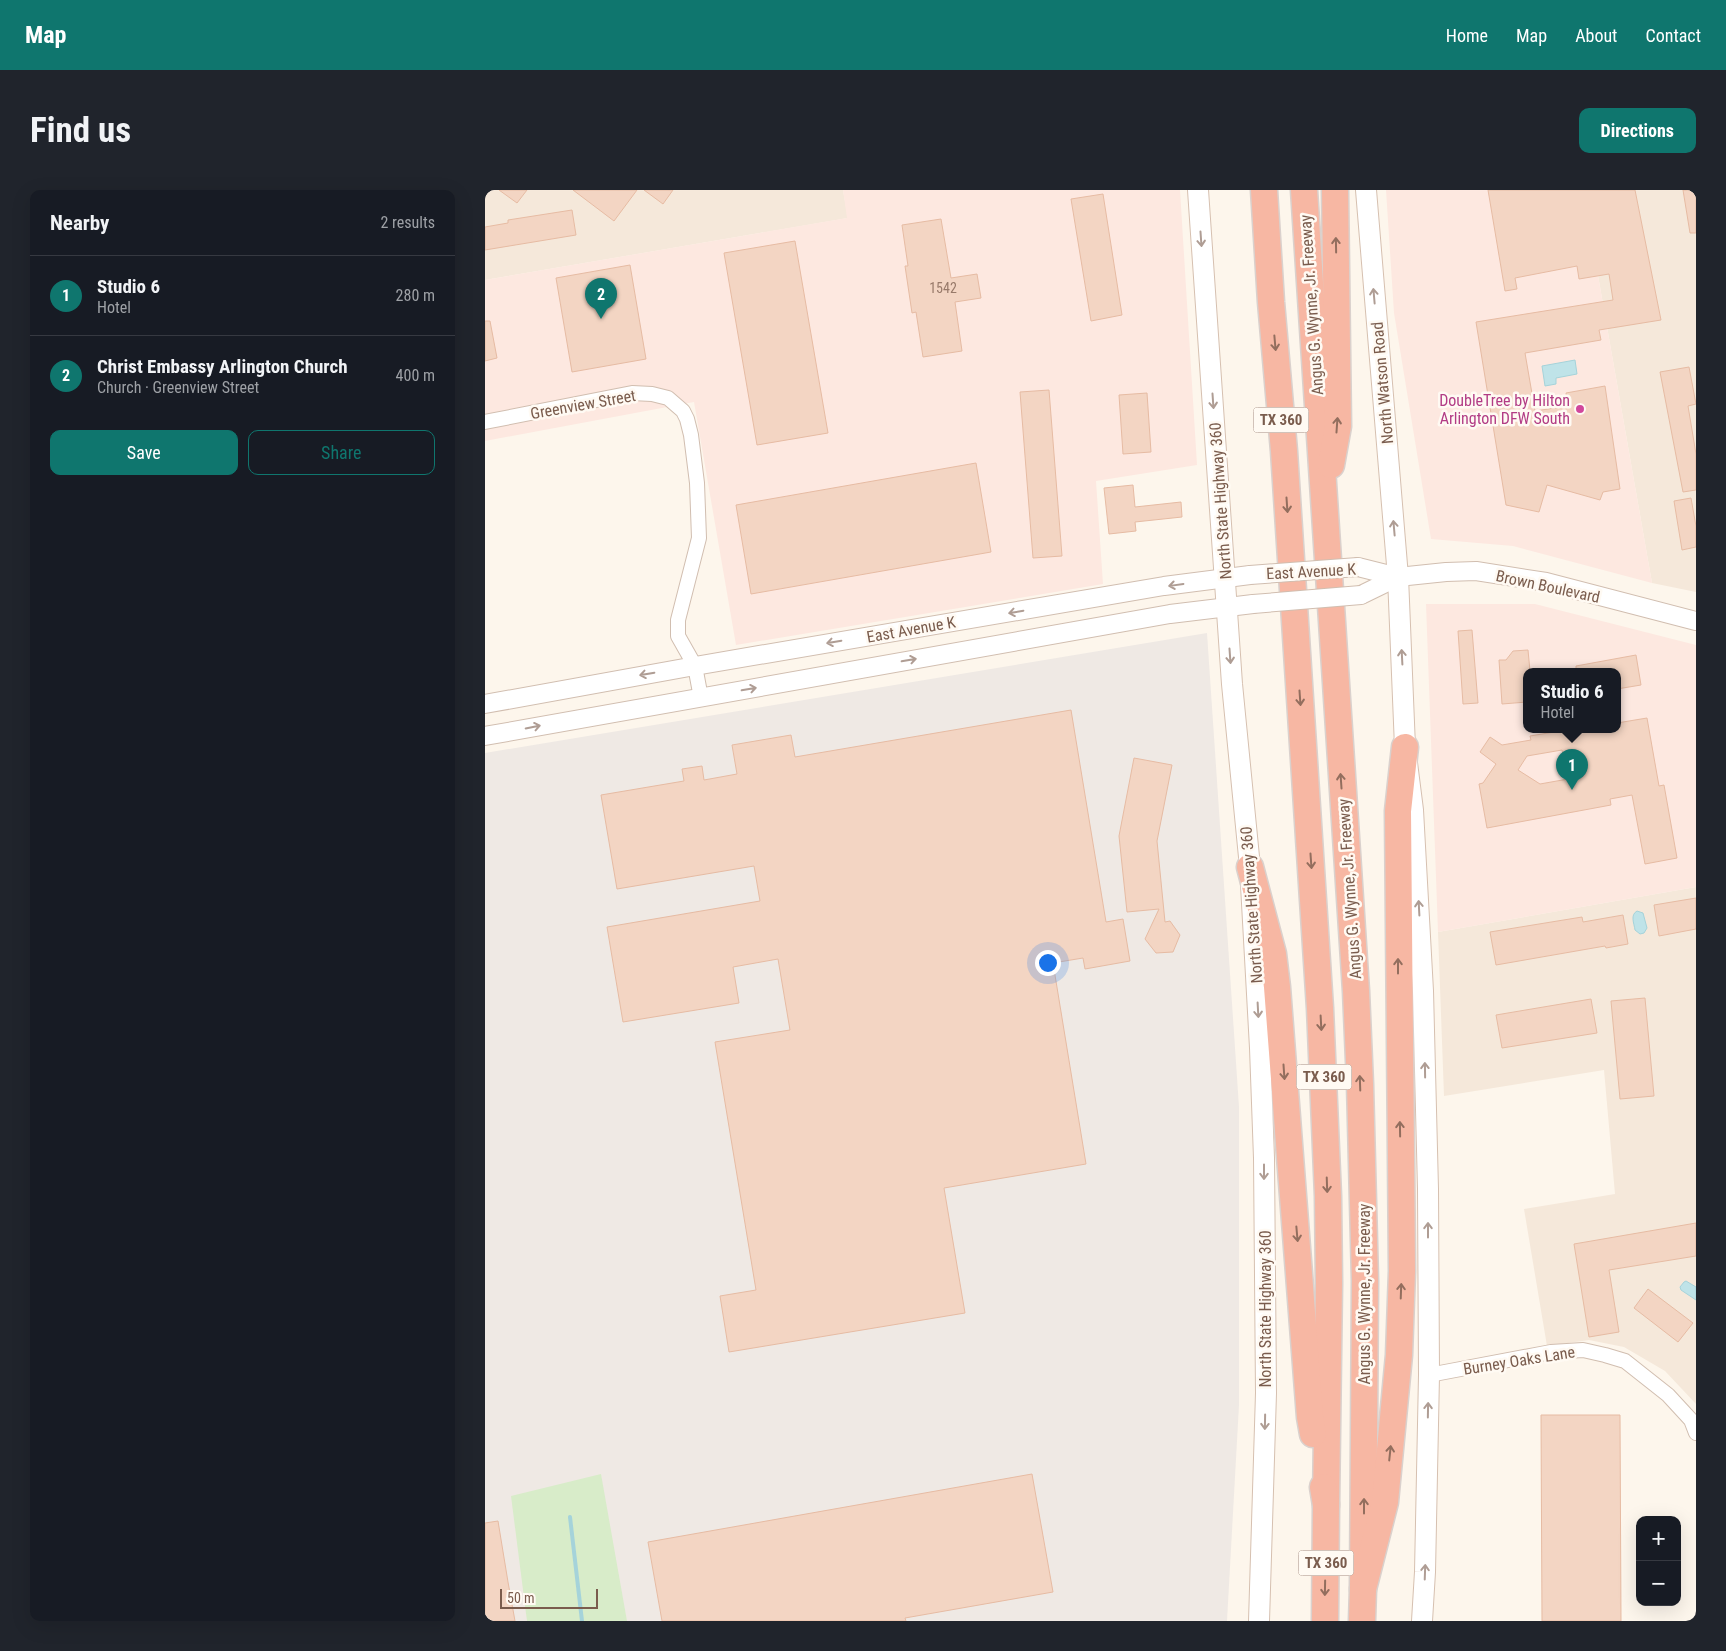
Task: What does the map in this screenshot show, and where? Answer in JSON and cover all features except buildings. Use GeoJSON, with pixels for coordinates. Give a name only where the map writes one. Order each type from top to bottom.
{"type":"FeatureCollection","features":[{"type":"Feature","properties":{"kind":"highway"},"geometry":{"type":"LineString","coordinates":[[1248,190],[1260,283],[1271,302]]}},
{"type":"Feature","properties":{"kind":"highway","name":"TX 360"},"geometry":{"type":"LineString","coordinates":[[1265,190],[1271,302],[1285,471],[1319,988],[1324,1092],[1329,1273],[1325,1621]]}},
{"type":"Feature","properties":{"kind":"highway","name":"Angus G. Wynne, Jr. Freeway"},"geometry":{"type":"LineString","coordinates":[[1304,190],[1360,1084],[1365,1281],[1363,1589]]}},
{"type":"Feature","properties":{"kind":"highway"},"geometry":{"type":"LineString","coordinates":[[1323,508],[1338,426],[1335,190]]}},
{"type":"Feature","properties":{"kind":"highway"},"geometry":{"type":"LineString","coordinates":[[1363,1589],[1385,1502],[1399,1355],[1402,1271],[1398,811],[1405,747]]}},
{"type":"Feature","properties":{"kind":"highway"},"geometry":{"type":"LineString","coordinates":[[1250,867],[1273,954],[1277,979],[1310,1417],[1327,1504]]}},
{"type":"Feature","properties":{"kind":"highway","name":"TX 360"},"geometry":{"type":"LineString","coordinates":[[1362,1621],[1363,1589]]}},
{"type":"Feature","properties":{"kind":"main road","name":"North State Highway 360"},"geometry":{"type":"LineString","coordinates":[[1198,190],[1238,754],[1250,867],[1264,1158],[1266,1393],[1259,1621]]}},
{"type":"Feature","properties":{"kind":"main road","name":"North Watson Road"},"geometry":{"type":"LineString","coordinates":[[1366,190],[1398,577]]}},
{"type":"Feature","properties":{"kind":"main road"},"geometry":{"type":"LineString","coordinates":[[1398,577],[1405,747],[1413,810],[1423,991],[1428,1179],[1429,1375],[1425,1572],[1422,1621]]}},
{"type":"Feature","properties":{"kind":"street","name":"Greenview Street"},"geometry":{"type":"LineString","coordinates":[[485,422],[632,393],[653,394],[668,398],[683,411],[691,434],[697,484],[699,538],[678,620],[678,636],[695,666],[701,698]]}},
{"type":"Feature","properties":{"kind":"street","name":"East Avenue K"},"geometry":{"type":"LineString","coordinates":[[485,704],[695,666],[1225,578],[1358,567],[1398,577]]}},
{"type":"Feature","properties":{"kind":"street","name":"Brown Boulevard"},"geometry":{"type":"LineString","coordinates":[[1398,577],[1446,572],[1476,572],[1529,578],[1696,621]]}},
{"type":"Feature","properties":{"kind":"street","name":"East Avenue K"},"geometry":{"type":"LineString","coordinates":[[485,736],[1170,614],[1253,604],[1361,595],[1398,577]]}},
{"type":"Feature","properties":{"kind":"street"},"geometry":{"type":"LineString","coordinates":[[1085,600],[1090,628]]}},
{"type":"Feature","properties":{"kind":"street","name":"Burney Oaks Lane"},"geometry":{"type":"LineString","coordinates":[[1429,1375],[1551,1352],[1583,1350],[1625,1361],[1668,1395],[1691,1420],[1696,1433]]}},
{"type":"Feature","properties":{"kind":"shaded area"},"geometry":{"type":"Polygon","coordinates":[[[485,190],[843,190],[848,218],[485,280],[485,190]]]}},
{"type":"Feature","properties":{"kind":"shaded area"},"geometry":{"type":"Polygon","coordinates":[[[843,190],[1180,190],[1197,465],[1096,481],[1103,584],[736,645],[694,402],[485,441],[485,280],[847,218],[843,190]]]}},
{"type":"Feature","properties":{"kind":"shaded area"},"geometry":{"type":"Polygon","coordinates":[[[1386,190],[1583,190],[1652,583],[1513,546],[1431,539],[1394,313],[1386,190]]]}},
{"type":"Feature","properties":{"kind":"shaded area"},"geometry":{"type":"Polygon","coordinates":[[[1583,190],[1696,190],[1696,592],[1652,583],[1583,190]]]}},
{"type":"Feature","properties":{"kind":"shaded area"},"geometry":{"type":"Polygon","coordinates":[[[1426,604],[1535,604],[1696,645],[1696,887],[1438,932],[1426,604]]]}},
{"type":"Feature","properties":{"kind":"shaded area"},"geometry":{"type":"Polygon","coordinates":[[[1207,633],[1239,1107],[1239,1405],[1227,1621],[485,1621],[485,753],[1207,633]]]}},
{"type":"Feature","properties":{"kind":"shaded area"},"geometry":{"type":"Polygon","coordinates":[[[1696,887],[1696,1404],[1665,1371],[1624,1347],[1589,1340],[1547,1346],[1524,1209],[1615,1194],[1604,1070],[1444,1096],[1438,932],[1696,887]]]}},
{"type":"Feature","properties":{"kind":"green space"},"geometry":{"type":"Polygon","coordinates":[[[601,1474],[627,1621],[527,1621],[511,1496],[601,1474]]]}},
{"type":"Feature","properties":{"kind":"water"},"geometry":{"type":"Polygon","coordinates":[[[1575,360],[1577,374],[1556,378],[1556,384],[1545,386],[1542,366],[1575,360]]]}},
{"type":"Feature","properties":{"kind":"water"},"geometry":{"type":"Polygon","coordinates":[[[1637,911],[1643,913],[1647,928],[1644,933],[1640,934],[1635,930],[1633,919],[1637,911]]]}},
{"type":"Feature","properties":{"kind":"water"},"geometry":{"type":"Polygon","coordinates":[[[1686,1281],[1696,1287],[1696,1300],[1681,1290],[1680,1287],[1686,1281]]]}},
{"type":"Feature","properties":{"kind":"waterway"},"geometry":{"type":"LineString","coordinates":[[570,1517],[582,1621]]}},
{"type":"Feature","properties":{"kind":"place","name":"Christ Embassy Arlington Church"},"geometry":{"type":"Point","coordinates":[601,319]}},
{"type":"Feature","properties":{"kind":"place","name":"DoubleTree by Hilton Arlington DFW South"},"geometry":{"type":"Point","coordinates":[1580,409]}},
{"type":"Feature","properties":{"kind":"place","name":"Studio 6"},"geometry":{"type":"Point","coordinates":[1572,790]}}]}
